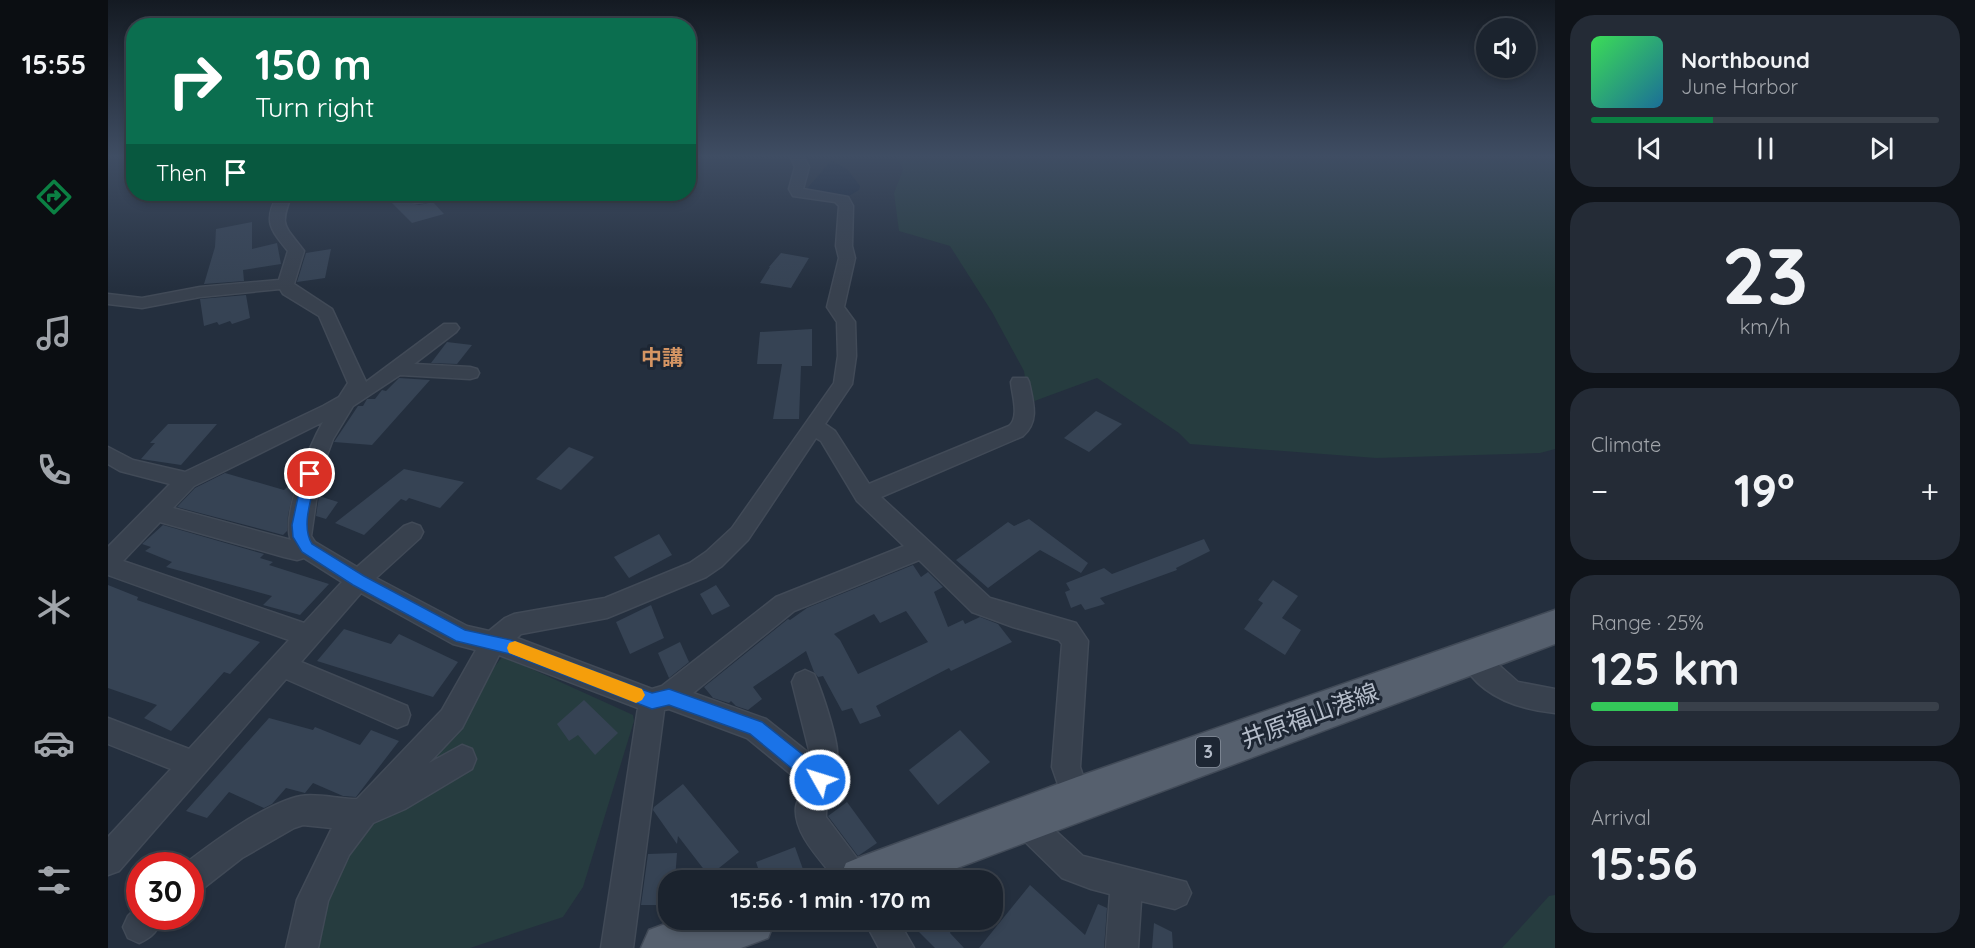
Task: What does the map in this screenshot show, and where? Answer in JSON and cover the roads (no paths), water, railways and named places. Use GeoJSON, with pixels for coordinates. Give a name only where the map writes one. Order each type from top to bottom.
{"type":"FeatureCollection","features":[{"type":"Feature","properties":{"kind":"main road","name":"井原福山港線"},"geometry":{"type":"LineString","coordinates":[[890,870],[1555,627]]}},
{"type":"Feature","properties":{"kind":"main road"},"geometry":{"type":"LineString","coordinates":[[667,948],[720,930]]}},
{"type":"Feature","properties":{"kind":"street"},"geometry":{"type":"LineString","coordinates":[[302,948],[313,900],[338,844],[363,813],[452,719],[492,644],[514,625],[607,608],[698,570],[714,559],[740,534],[815,428],[843,384],[847,356],[846,322],[835,307],[847,258],[844,246],[846,206],[843,200]]}},
{"type":"Feature","properties":{"kind":"street"},"geometry":{"type":"LineString","coordinates":[[280,201],[274,216],[278,226],[296,251],[286,284],[289,290],[326,313],[357,383],[323,439],[310,474],[300,525],[300,537],[307,548],[358,580],[462,636],[511,647],[661,699],[756,728],[820,780]]}},
{"type":"Feature","properties":{"kind":"street"},"geometry":{"type":"LineString","coordinates":[[108,299],[142,303],[200,292],[286,284]]}},
{"type":"Feature","properties":{"kind":"street"},"geometry":{"type":"LineString","coordinates":[[309,636],[108,563],[187,480],[300,427],[347,400],[397,369],[450,328]]}},
{"type":"Feature","properties":{"kind":"street"},"geometry":{"type":"LineString","coordinates":[[397,369],[470,373]]}},
{"type":"Feature","properties":{"kind":"street"},"geometry":{"type":"LineString","coordinates":[[864,495],[1016,431],[1023,425],[1025,416],[1020,382]]}},
{"type":"Feature","properties":{"kind":"street"},"geometry":{"type":"LineString","coordinates":[[815,428],[828,436],[864,495],[981,605],[1013,617],[1066,631],[1075,641],[1066,767],[1077,800]]}},
{"type":"Feature","properties":{"kind":"street"},"geometry":{"type":"LineString","coordinates":[[108,454],[128,465],[187,480]]}},
{"type":"Feature","properties":{"kind":"street"},"geometry":{"type":"LineString","coordinates":[[156,512],[297,551],[307,548]]}},
{"type":"Feature","properties":{"kind":"street"},"geometry":{"type":"LineString","coordinates":[[108,860],[358,580],[412,532]]}},
{"type":"Feature","properties":{"kind":"street"},"geometry":{"type":"LineString","coordinates":[[617,948],[661,699],[785,604],[922,549]]}},
{"type":"Feature","properties":{"kind":"street"},"geometry":{"type":"LineString","coordinates":[[1473,658],[1504,689],[1524,699],[1555,701]]}},
{"type":"Feature","properties":{"kind":"street"},"geometry":{"type":"LineString","coordinates":[[281,665],[397,715]]}},
{"type":"Feature","properties":{"kind":"street"},"geometry":{"type":"LineString","coordinates":[[805,682],[824,752],[820,780],[811,807],[812,822],[847,870]]}},
{"type":"Feature","properties":{"kind":"street"},"geometry":{"type":"LineString","coordinates":[[108,731],[193,764]]}},
{"type":"Feature","properties":{"kind":"street"},"geometry":{"type":"LineString","coordinates":[[204,868],[231,847],[286,816],[303,810],[341,814],[363,813],[395,798],[462,759]]}},
{"type":"Feature","properties":{"kind":"street"},"geometry":{"type":"LineString","coordinates":[[1023,820],[1073,867],[1175,893]]}},
{"type":"Feature","properties":{"kind":"street"},"geometry":{"type":"LineString","coordinates":[[1122,948],[1127,882]]}},
{"type":"Feature","properties":{"kind":"street"},"geometry":{"type":"LineString","coordinates":[[886,930],[898,948]]}},
{"type":"Feature","properties":{"kind":"district","name":"中講"},"geometry":{"type":"Point","coordinates":[662,358]}}]}
